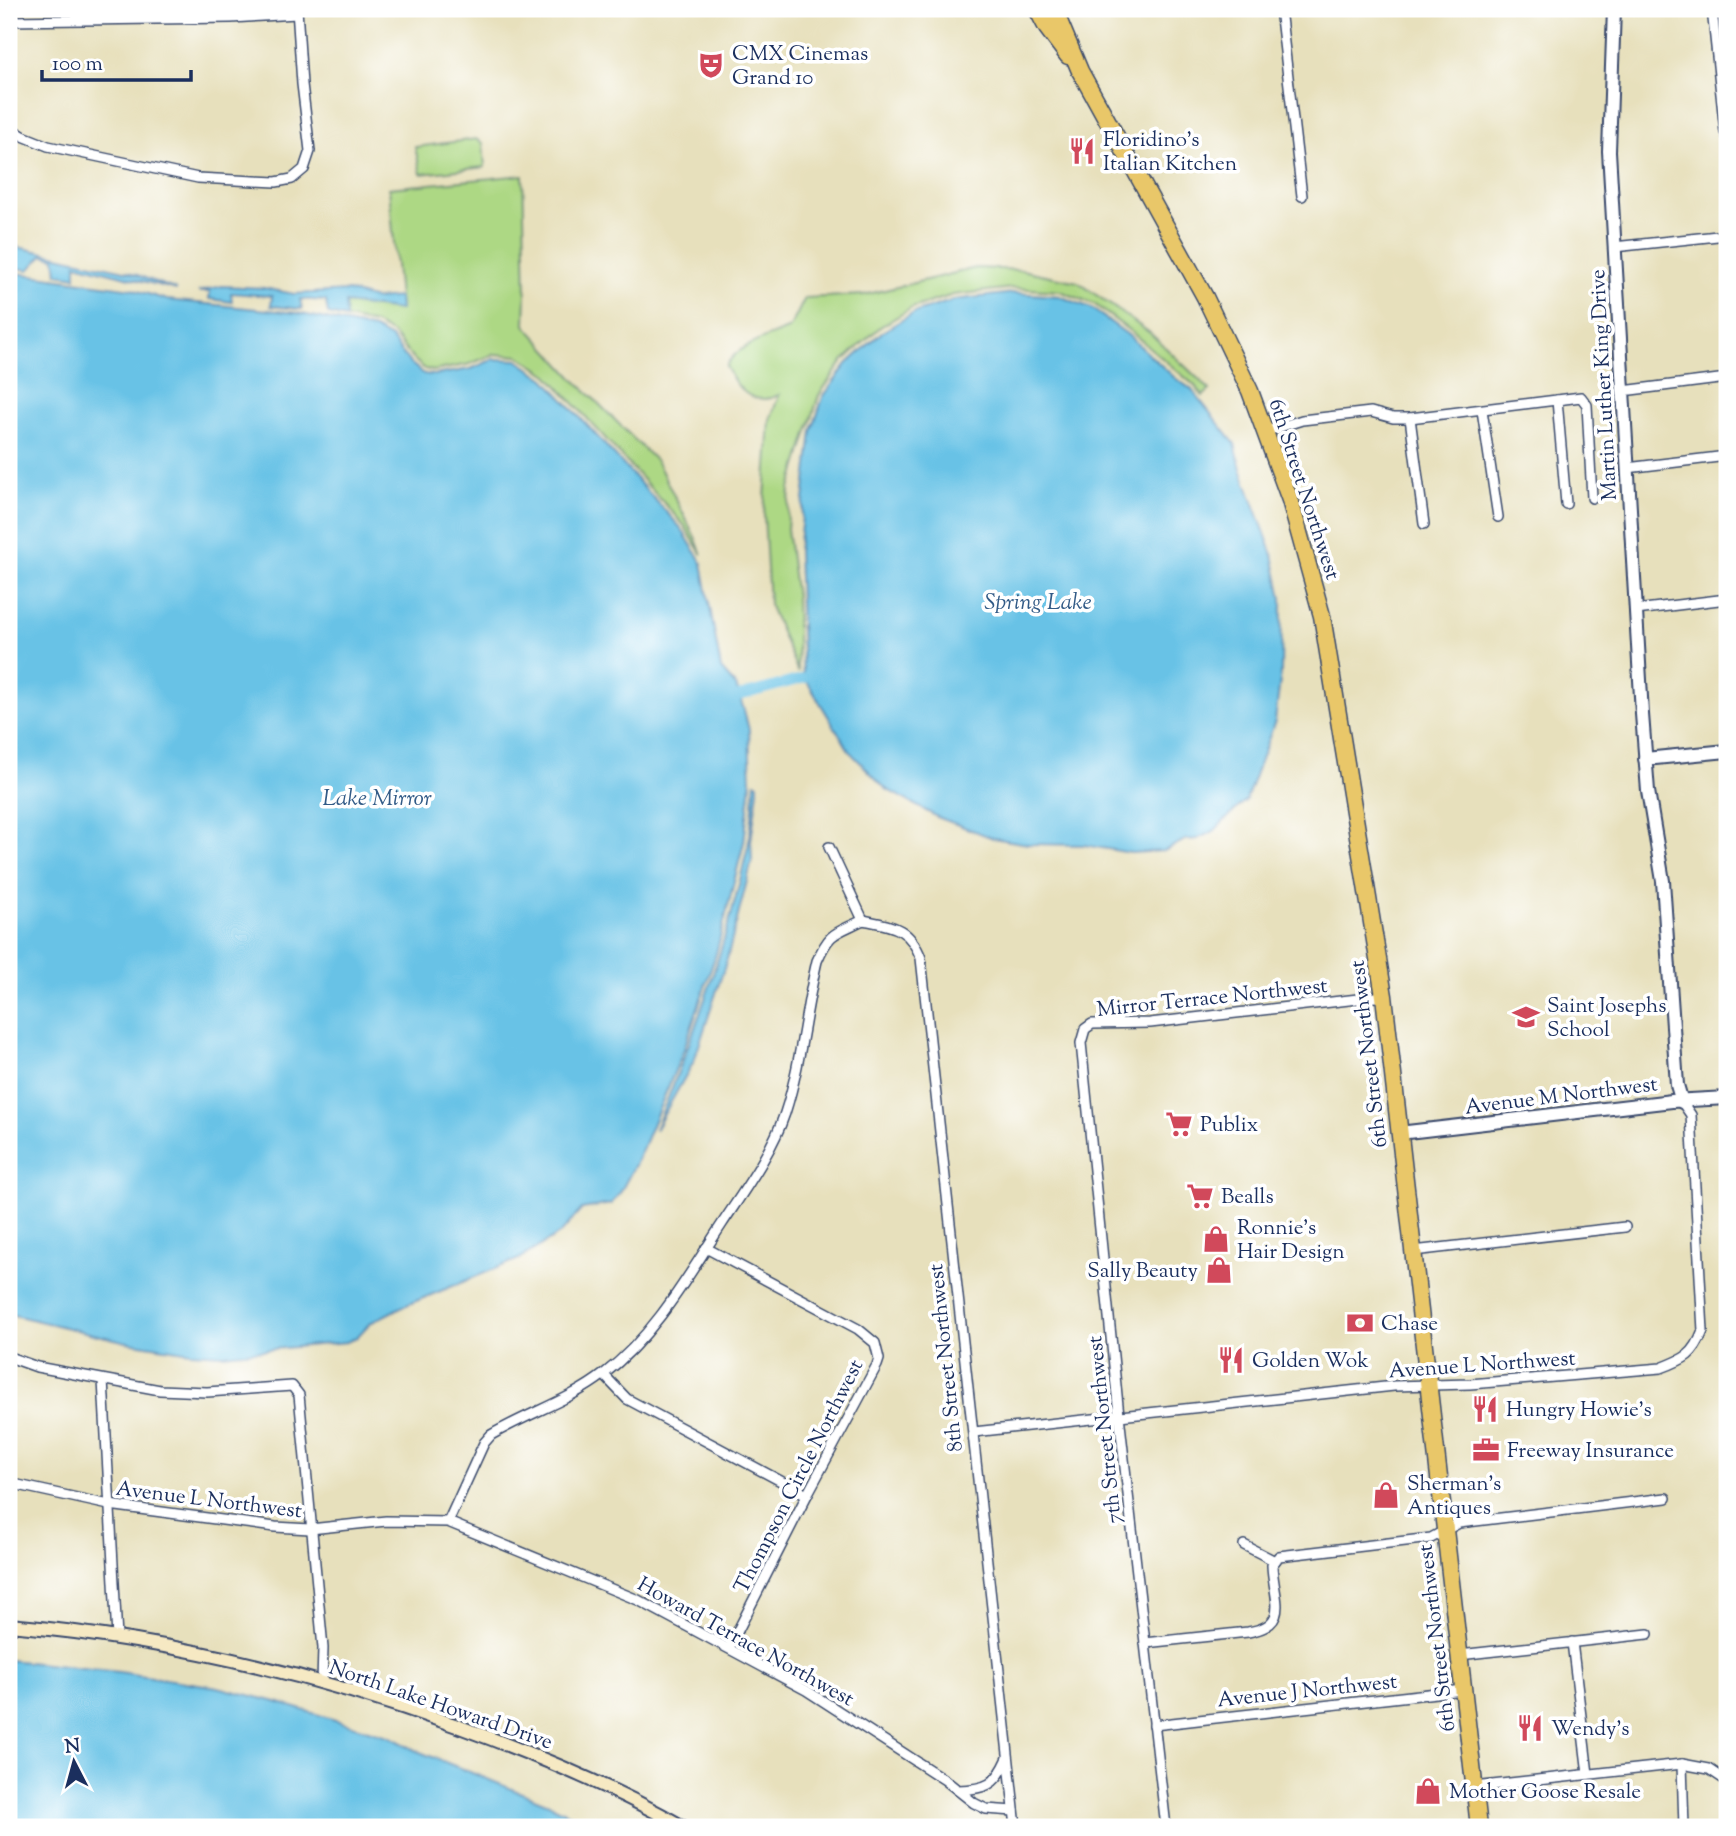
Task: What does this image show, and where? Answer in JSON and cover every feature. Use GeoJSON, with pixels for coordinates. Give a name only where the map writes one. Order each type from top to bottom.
{"type":"FeatureCollection","features":[{"type":"Feature","properties":{"kind":"highway"},"geometry":{"type":"LineString","coordinates":[[1037,9],[1047,28],[1080,71]]}},
{"type":"Feature","properties":{"kind":"highway"},"geometry":{"type":"LineString","coordinates":[[1054,9],[1080,71]]}},
{"type":"Feature","properties":{"kind":"highway","name":"6th Street Northwest"},"geometry":{"type":"LineString","coordinates":[[1080,71],[1205,297],[1241,369],[1267,431],[1294,513],[1322,616],[1384,996],[1479,1827]]}},
{"type":"Feature","properties":{"kind":"main road","name":"North Lake Howard Drive"},"geometry":{"type":"LineString","coordinates":[[9,1625],[117,1638],[219,1657],[390,1703],[515,1748],[596,1783],[683,1827]]}},
{"type":"Feature","properties":{"kind":"street"},"geometry":{"type":"LineString","coordinates":[[1280,9],[1302,196]]}},
{"type":"Feature","properties":{"kind":"street","name":"Martin Luther King Drive"},"geometry":{"type":"LineString","coordinates":[[1614,9],[1609,151],[1645,759],[1660,857],[1677,1085],[1682,1102]]}},
{"type":"Feature","properties":{"kind":"street"},"geometry":{"type":"LineString","coordinates":[[1712,9],[1727,136]]}},
{"type":"Feature","properties":{"kind":"street"},"geometry":{"type":"LineString","coordinates":[[9,21],[206,18],[297,11],[310,152],[304,169],[292,179],[276,182],[186,176],[48,146],[9,127]]}},
{"type":"Feature","properties":{"kind":"street"},"geometry":{"type":"LineString","coordinates":[[1615,247],[1727,234]]}},
{"type":"Feature","properties":{"kind":"street"},"geometry":{"type":"LineString","coordinates":[[1623,390],[1727,378]]}},
{"type":"Feature","properties":{"kind":"street"},"geometry":{"type":"LineString","coordinates":[[1267,431],[1302,420],[1371,412],[1392,418],[1410,418],[1581,397],[1586,400],[1587,405],[1592,498]]}},
{"type":"Feature","properties":{"kind":"street"},"geometry":{"type":"LineString","coordinates":[[1557,400],[1566,504]]}},
{"type":"Feature","properties":{"kind":"street"},"geometry":{"type":"LineString","coordinates":[[1482,410],[1498,517]]}},
{"type":"Feature","properties":{"kind":"street"},"geometry":{"type":"LineString","coordinates":[[1410,418],[1424,524]]}},
{"type":"Feature","properties":{"kind":"street"},"geometry":{"type":"LineString","coordinates":[[1627,468],[1727,456]]}},
{"type":"Feature","properties":{"kind":"street"},"geometry":{"type":"LineString","coordinates":[[1636,610],[1727,599]]}},
{"type":"Feature","properties":{"kind":"street"},"geometry":{"type":"LineString","coordinates":[[1645,759],[1727,751]]}},
{"type":"Feature","properties":{"kind":"street"},"geometry":{"type":"LineString","coordinates":[[448,1522],[484,1443],[491,1434],[604,1375],[657,1320],[706,1248],[775,1136],[790,1096],[817,961],[828,938],[863,920],[829,847]]}},
{"type":"Feature","properties":{"kind":"street","name":"8th Street Northwest"},"geometry":{"type":"LineString","coordinates":[[863,920],[896,926],[908,936],[921,958],[1016,1827]]}},
{"type":"Feature","properties":{"kind":"street","name":"Mirror Terrace Northwest"},"geometry":{"type":"LineString","coordinates":[[1085,1029],[1100,1023],[1150,1023],[1384,996]]}},
{"type":"Feature","properties":{"kind":"street","name":"7th Street Northwest"},"geometry":{"type":"LineString","coordinates":[[1085,1029],[1081,1051],[1166,1827]]}},
{"type":"Feature","properties":{"kind":"street","name":"Avenue M Northwest"},"geometry":{"type":"LineString","coordinates":[[1399,1133],[1672,1101],[1727,1098]]}},
{"type":"Feature","properties":{"kind":"street","name":"Avenue L Northwest"},"geometry":{"type":"LineString","coordinates":[[974,1432],[1394,1386],[1469,1384],[1661,1368],[1686,1359],[1698,1344],[1703,1331],[1691,1115],[1682,1102]]}},
{"type":"Feature","properties":{"kind":"street"},"geometry":{"type":"LineString","coordinates":[[1413,1251],[1625,1227]]}},
{"type":"Feature","properties":{"kind":"street","name":"Thompson Circle Northwest"},"geometry":{"type":"LineString","coordinates":[[706,1248],[858,1329],[875,1343],[879,1359],[729,1648]]}},
{"type":"Feature","properties":{"kind":"street"},"geometry":{"type":"LineString","coordinates":[[9,1356],[37,1367],[180,1392],[284,1385],[295,1389],[299,1395],[323,1648],[322,1683]]}},
{"type":"Feature","properties":{"kind":"street"},"geometry":{"type":"LineString","coordinates":[[604,1375],[627,1399],[807,1495]]}},
{"type":"Feature","properties":{"kind":"street"},"geometry":{"type":"LineString","coordinates":[[103,1380],[117,1638]]}},
{"type":"Feature","properties":{"kind":"street","name":"Avenue L Northwest"},"geometry":{"type":"LineString","coordinates":[[9,1483],[109,1505],[275,1527],[310,1529],[386,1521],[448,1522]]}},
{"type":"Feature","properties":{"kind":"street"},"geometry":{"type":"LineString","coordinates":[[1145,1643],[1263,1630],[1270,1626],[1276,1620],[1277,1612],[1272,1565],[1279,1556],[1431,1538],[1459,1523],[1495,1517],[1666,1499]]}},
{"type":"Feature","properties":{"kind":"street","name":"Howard Terrace Northwest"},"geometry":{"type":"LineString","coordinates":[[448,1522],[638,1600],[841,1712],[974,1803],[986,1809],[1014,1811]]}},
{"type":"Feature","properties":{"kind":"street"},"geometry":{"type":"LineString","coordinates":[[1244,1545],[1275,1561]]}},
{"type":"Feature","properties":{"kind":"street"},"geometry":{"type":"LineString","coordinates":[[1459,1654],[1648,1634]]}},
{"type":"Feature","properties":{"kind":"street"},"geometry":{"type":"LineString","coordinates":[[1572,1642],[1588,1774]]}},
{"type":"Feature","properties":{"kind":"street","name":"Avenue J Northwest"},"geometry":{"type":"LineString","coordinates":[[1154,1725],[1463,1690]]}},
{"type":"Feature","properties":{"kind":"street"},"geometry":{"type":"LineString","coordinates":[[958,1790],[980,1789],[995,1781],[1009,1756]]}},
{"type":"Feature","properties":{"kind":"street"},"geometry":{"type":"LineString","coordinates":[[1682,1763],[1684,1827]]}},
{"type":"Feature","properties":{"kind":"street"},"geometry":{"type":"LineString","coordinates":[[1474,1787],[1682,1763],[1709,1769],[1727,1780]]}},
{"type":"Feature","properties":{"kind":"green space"},"geometry":{"type":"Polygon","coordinates":[[[476,139],[483,143],[485,167],[421,174],[415,147],[476,139]]]}},
{"type":"Feature","properties":{"kind":"green space"},"geometry":{"type":"Polygon","coordinates":[[[523,175],[525,325],[574,379],[657,462],[702,555],[684,525],[548,375],[519,356],[494,354],[470,364],[433,371],[425,369],[412,358],[393,334],[375,324],[346,318],[345,303],[400,309],[389,188],[523,175]]]}},
{"type":"Feature","properties":{"kind":"green space"},"geometry":{"type":"Polygon","coordinates":[[[976,268],[1022,270],[1078,282],[1150,333],[1210,390],[1203,396],[1194,385],[1094,304],[1060,291],[1013,288],[953,295],[912,308],[880,327],[844,360],[819,395],[790,489],[787,529],[796,597],[798,672],[769,604],[764,515],[770,420],[779,395],[761,399],[747,394],[735,382],[726,366],[731,358],[746,347],[790,328],[805,298],[864,295],[976,268]]]}},
{"type":"Feature","properties":{"kind":"water"},"geometry":{"type":"Polygon","coordinates":[[[9,245],[129,272],[177,290],[76,264],[76,277],[57,274],[55,258],[43,255],[29,270],[9,267],[9,245]]]}},
{"type":"Feature","properties":{"kind":"water","name":"Lake Mirror"},"geometry":{"type":"Polygon","coordinates":[[[9,272],[132,289],[167,300],[297,313],[374,329],[391,338],[409,362],[424,374],[471,369],[494,359],[517,360],[545,379],[681,528],[702,563],[721,669],[736,686],[749,730],[751,784],[744,842],[716,954],[683,1052],[637,1161],[611,1204],[582,1209],[561,1233],[519,1259],[399,1308],[370,1323],[357,1337],[347,1342],[222,1354],[191,1352],[127,1342],[9,1314],[9,272]]]}},
{"type":"Feature","properties":{"kind":"water"},"geometry":{"type":"Polygon","coordinates":[[[222,286],[264,288],[294,294],[347,291],[375,299],[399,297],[400,310],[345,303],[346,318],[328,314],[326,301],[300,299],[302,309],[271,306],[272,296],[231,293],[232,302],[209,299],[210,292],[198,292],[222,286]]]}},
{"type":"Feature","properties":{"kind":"water","name":"Spring Lake"},"geometry":{"type":"Polygon","coordinates":[[[1014,293],[1059,296],[1091,308],[1128,335],[1191,389],[1235,444],[1241,469],[1273,555],[1282,598],[1281,672],[1275,721],[1246,800],[1214,831],[1197,839],[1185,840],[1164,851],[1131,853],[1084,845],[1028,844],[993,838],[937,817],[886,789],[850,752],[803,675],[798,551],[812,431],[823,397],[847,364],[882,332],[914,313],[954,300],[1014,293]]]}},
{"type":"Feature","properties":{"kind":"water"},"geometry":{"type":"Polygon","coordinates":[[[755,782],[758,784],[758,790],[751,841],[752,861],[727,959],[694,1061],[655,1130],[696,1026],[730,919],[748,846],[755,782]]]}},
{"type":"Feature","properties":{"kind":"water"},"geometry":{"type":"Polygon","coordinates":[[[9,1660],[119,1672],[218,1687],[280,1703],[391,1737],[415,1750],[549,1804],[595,1827],[9,1827],[9,1660]]]}},
{"type":"Feature","properties":{"kind":"waterway"},"geometry":{"type":"LineString","coordinates":[[739,696],[805,678]]}},
{"type":"Feature","properties":{"kind":"place","name":"CMX Cinemas Grand 10"},"geometry":{"type":"Point","coordinates":[711,65]}},
{"type":"Feature","properties":{"kind":"place","name":"Floridino’s Italian Kitchen"},"geometry":{"type":"Point","coordinates":[1082,151]}},
{"type":"Feature","properties":{"kind":"place","name":"Saint Josephs School"},"geometry":{"type":"Point","coordinates":[1526,1017]}},
{"type":"Feature","properties":{"kind":"place","name":"Publix"},"geometry":{"type":"Point","coordinates":[1179,1124]}},
{"type":"Feature","properties":{"kind":"place","name":"Bealls"},"geometry":{"type":"Point","coordinates":[1200,1196]}},
{"type":"Feature","properties":{"kind":"place","name":"Ronnie's Hair Design"},"geometry":{"type":"Point","coordinates":[1216,1239]}},
{"type":"Feature","properties":{"kind":"place","name":"Sally Beauty"},"geometry":{"type":"Point","coordinates":[1219,1270]}},
{"type":"Feature","properties":{"kind":"place","name":"Chase"},"geometry":{"type":"Point","coordinates":[1360,1323]}},
{"type":"Feature","properties":{"kind":"place","name":"Golden Wok"},"geometry":{"type":"Point","coordinates":[1231,1360]}},
{"type":"Feature","properties":{"kind":"place","name":"Hungry Howie's"},"geometry":{"type":"Point","coordinates":[1485,1409]}},
{"type":"Feature","properties":{"kind":"place","name":"Freeway Insurance"},"geometry":{"type":"Point","coordinates":[1486,1450]}},
{"type":"Feature","properties":{"kind":"place","name":"Sherman’s Antiques"},"geometry":{"type":"Point","coordinates":[1386,1495]}},
{"type":"Feature","properties":{"kind":"place","name":"Wendy's"},"geometry":{"type":"Point","coordinates":[1530,1728]}},
{"type":"Feature","properties":{"kind":"place","name":"Mother Goose Resale"},"geometry":{"type":"Point","coordinates":[1428,1791]}}]}
